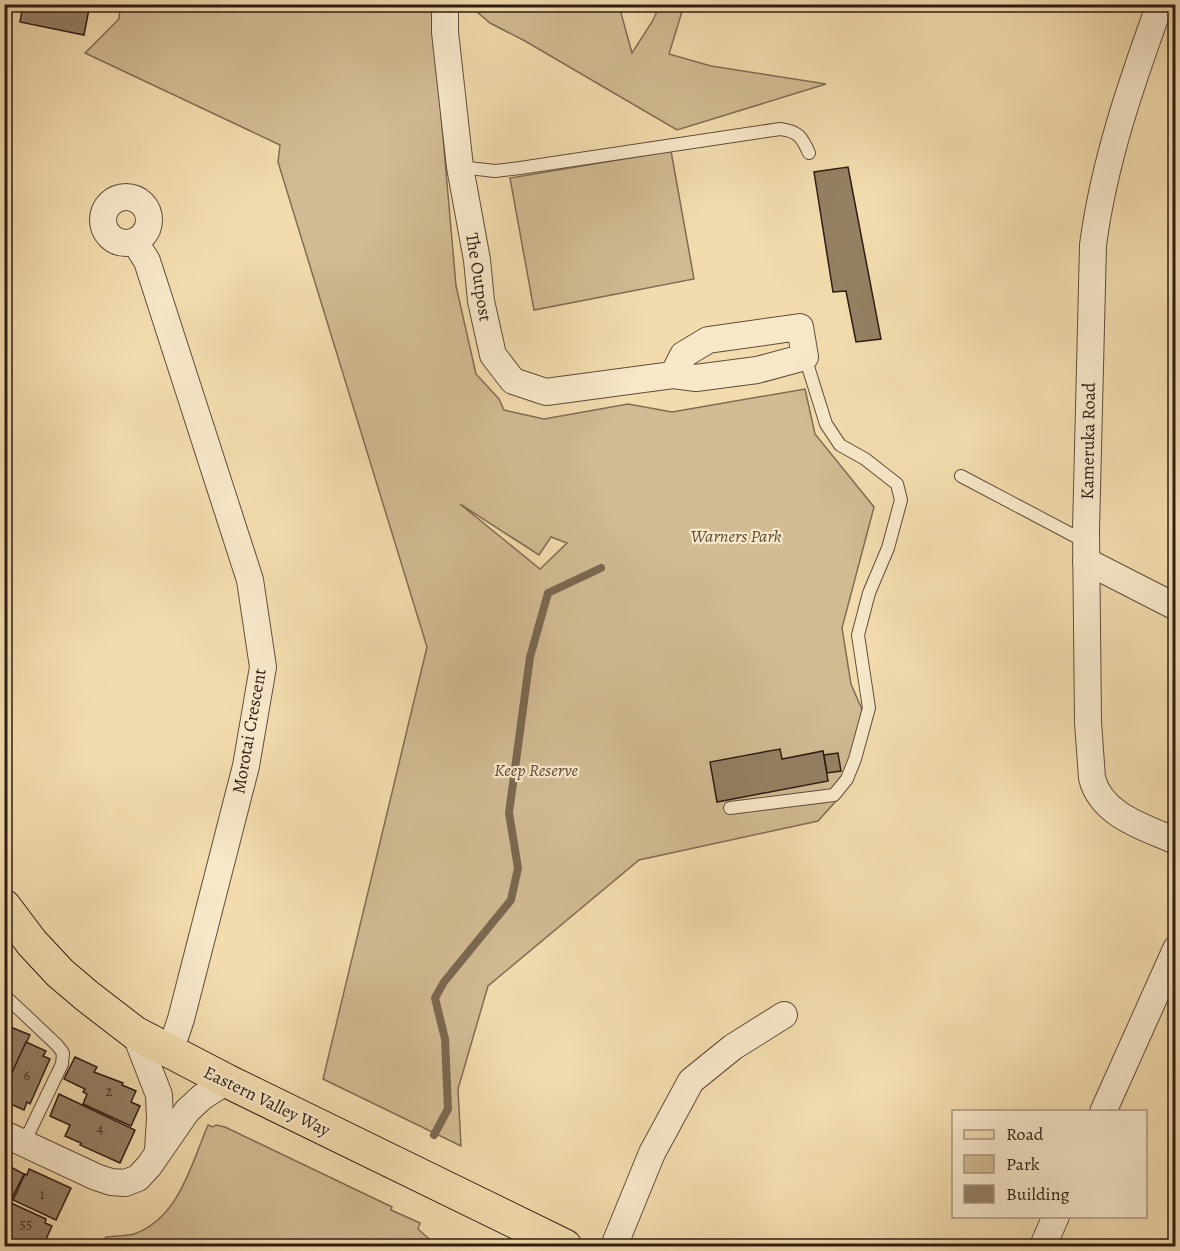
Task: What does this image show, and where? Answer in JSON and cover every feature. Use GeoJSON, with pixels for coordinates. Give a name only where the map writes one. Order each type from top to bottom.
{"type":"FeatureCollection","features":[{"type":"Feature","properties":{"kind":"main road","name":"Eastern Valley Way"},"geometry":{"type":"LineString","coordinates":[[4,906],[32,944],[60,973],[135,1033],[226,1082],[565,1246]]}},
{"type":"Feature","properties":{"kind":"street","name":"The Outpost"},"geometry":{"type":"LineString","coordinates":[[445,4],[460,167],[477,260],[481,300],[493,355],[513,381],[546,392],[674,375],[696,378],[757,370],[806,357]]}},
{"type":"Feature","properties":{"kind":"street","name":"Kameruka Road"},"geometry":{"type":"LineString","coordinates":[[1160,4],[1121,116],[1097,214],[1092,274],[1086,551],[1088,722],[1090,766],[1094,787],[1102,800],[1119,814],[1176,841]]}},
{"type":"Feature","properties":{"kind":"street","name":"Morotai Crescent"},"geometry":{"type":"LineString","coordinates":[[135,242],[147,261],[250,580],[263,667],[246,766],[182,1016],[170,1052]]}},
{"type":"Feature","properties":{"kind":"street"},"geometry":{"type":"LineString","coordinates":[[674,375],[683,355],[708,340],[800,327],[806,357]]}},
{"type":"Feature","properties":{"kind":"street"},"geometry":{"type":"LineString","coordinates":[[1086,551],[1176,607]]}},
{"type":"Feature","properties":{"kind":"street"},"geometry":{"type":"LineString","coordinates":[[1104,1110],[1176,949]]}},
{"type":"Feature","properties":{"kind":"street"},"geometry":{"type":"LineString","coordinates":[[614,1246],[652,1153],[691,1081],[733,1047],[784,1015]]}},
{"type":"Feature","properties":{"kind":"street"},"geometry":{"type":"LineString","coordinates":[[135,1033],[159,1095],[158,1150]]}},
{"type":"Feature","properties":{"kind":"street"},"geometry":{"type":"LineString","coordinates":[[14,1138],[96,1177],[111,1182],[125,1183],[138,1178],[149,1166],[187,1111],[202,1097],[226,1082]]}},
{"type":"Feature","properties":{"kind":"street"},"geometry":{"type":"LineString","coordinates":[[1043,1246],[1055,1218]]}},
{"type":"Feature","properties":{"kind":"lane"},"geometry":{"type":"LineString","coordinates":[[460,167],[495,171],[780,129],[794,130],[802,137],[809,153]]}},
{"type":"Feature","properties":{"kind":"lane"},"geometry":{"type":"LineString","coordinates":[[730,808],[834,795],[851,770],[868,708],[858,634],[869,593],[888,548],[902,500],[897,484],[865,459],[840,445],[826,424],[806,357]]}},
{"type":"Feature","properties":{"kind":"lane"},"geometry":{"type":"LineString","coordinates":[[961,476],[1086,551]]}},
{"type":"Feature","properties":{"kind":"lane"},"geometry":{"type":"LineString","coordinates":[[4,995],[63,1053],[62,1064],[14,1138]]}},
{"type":"Feature","properties":{"kind":"green space","name":"Keep Reserve"},"geometry":{"type":"Polygon","coordinates":[[[120,5],[433,5],[456,286],[476,374],[499,399],[504,410],[544,419],[628,404],[672,412],[805,389],[815,434],[874,507],[842,628],[851,684],[870,728],[845,791],[818,821],[639,860],[488,986],[458,1089],[461,1146],[323,1079],[427,647],[278,162],[280,145],[85,53],[119,19],[120,5]],[[460,504],[540,569],[567,543],[551,537],[539,555],[460,504]]]}},
{"type":"Feature","properties":{"kind":"green space"},"geometry":{"type":"Polygon","coordinates":[[[469,5],[623,5],[621,13],[632,53],[660,5],[684,5],[669,54],[711,66],[826,84],[677,130],[490,23],[469,5]]]}},
{"type":"Feature","properties":{"kind":"green space"},"geometry":{"type":"Polygon","coordinates":[[[671,151],[694,279],[534,310],[510,178],[671,151]]]}},
{"type":"Feature","properties":{"kind":"green space"},"geometry":{"type":"Polygon","coordinates":[[[208,1125],[225,1127],[392,1207],[391,1210],[420,1223],[418,1229],[437,1246],[101,1246],[106,1237],[134,1234],[162,1216],[173,1203],[189,1173],[208,1125]]]}},
{"type":"Feature","properties":{"kind":"building"},"geometry":{"type":"Polygon","coordinates":[[[23,4],[90,4],[84,35],[20,22],[23,4]]]}},
{"type":"Feature","properties":{"kind":"building"},"geometry":{"type":"Polygon","coordinates":[[[848,167],[881,339],[856,342],[846,291],[833,292],[814,172],[848,167]]]}},
{"type":"Feature","properties":{"kind":"building"},"geometry":{"type":"Polygon","coordinates":[[[780,749],[782,759],[823,751],[828,781],[717,802],[710,762],[780,749]]]}},
{"type":"Feature","properties":{"kind":"building"},"geometry":{"type":"Polygon","coordinates":[[[838,753],[841,771],[827,773],[824,755],[838,753]]]}},
{"type":"Feature","properties":{"kind":"building"},"geometry":{"type":"Polygon","coordinates":[[[8,1026],[30,1035],[4,1090],[4,1034],[8,1026]]]}},
{"type":"Feature","properties":{"kind":"building"},"geometry":{"type":"Polygon","coordinates":[[[26,1042],[46,1051],[43,1056],[50,1059],[30,1104],[27,1102],[24,1110],[6,1102],[8,1095],[4,1093],[4,1090],[26,1042]]]}},
{"type":"Feature","properties":{"kind":"building"},"geometry":{"type":"Polygon","coordinates":[[[75,1057],[97,1067],[94,1072],[123,1083],[122,1085],[136,1091],[131,1102],[140,1106],[131,1126],[83,1104],[87,1094],[83,1092],[85,1089],[64,1079],[75,1057]]]}},
{"type":"Feature","properties":{"kind":"building"},"geometry":{"type":"Polygon","coordinates":[[[59,1094],[135,1130],[120,1163],[65,1136],[70,1125],[50,1116],[59,1094]]]}},
{"type":"Feature","properties":{"kind":"building"},"geometry":{"type":"Polygon","coordinates":[[[5,1164],[24,1174],[4,1214],[4,1166],[5,1164]]]}},
{"type":"Feature","properties":{"kind":"building"},"geometry":{"type":"Polygon","coordinates":[[[29,1169],[71,1188],[56,1220],[13,1200],[29,1169]]]}},
{"type":"Feature","properties":{"kind":"building"},"geometry":{"type":"Polygon","coordinates":[[[11,1203],[46,1219],[45,1223],[52,1226],[43,1246],[17,1246],[7,1240],[9,1235],[4,1233],[4,1217],[11,1203]]]}},
{"type":"Feature","properties":{"kind":"waterway"},"geometry":{"type":"LineString","coordinates":[[434,1135],[448,1109],[445,1039],[435,998],[444,982],[511,900],[518,868],[509,813],[530,657],[548,593],[601,568]]}},
{"type":"Feature","properties":{"kind":"park label","name":"Warners Park"},"geometry":{"type":"Point","coordinates":[736,536]}}]}
